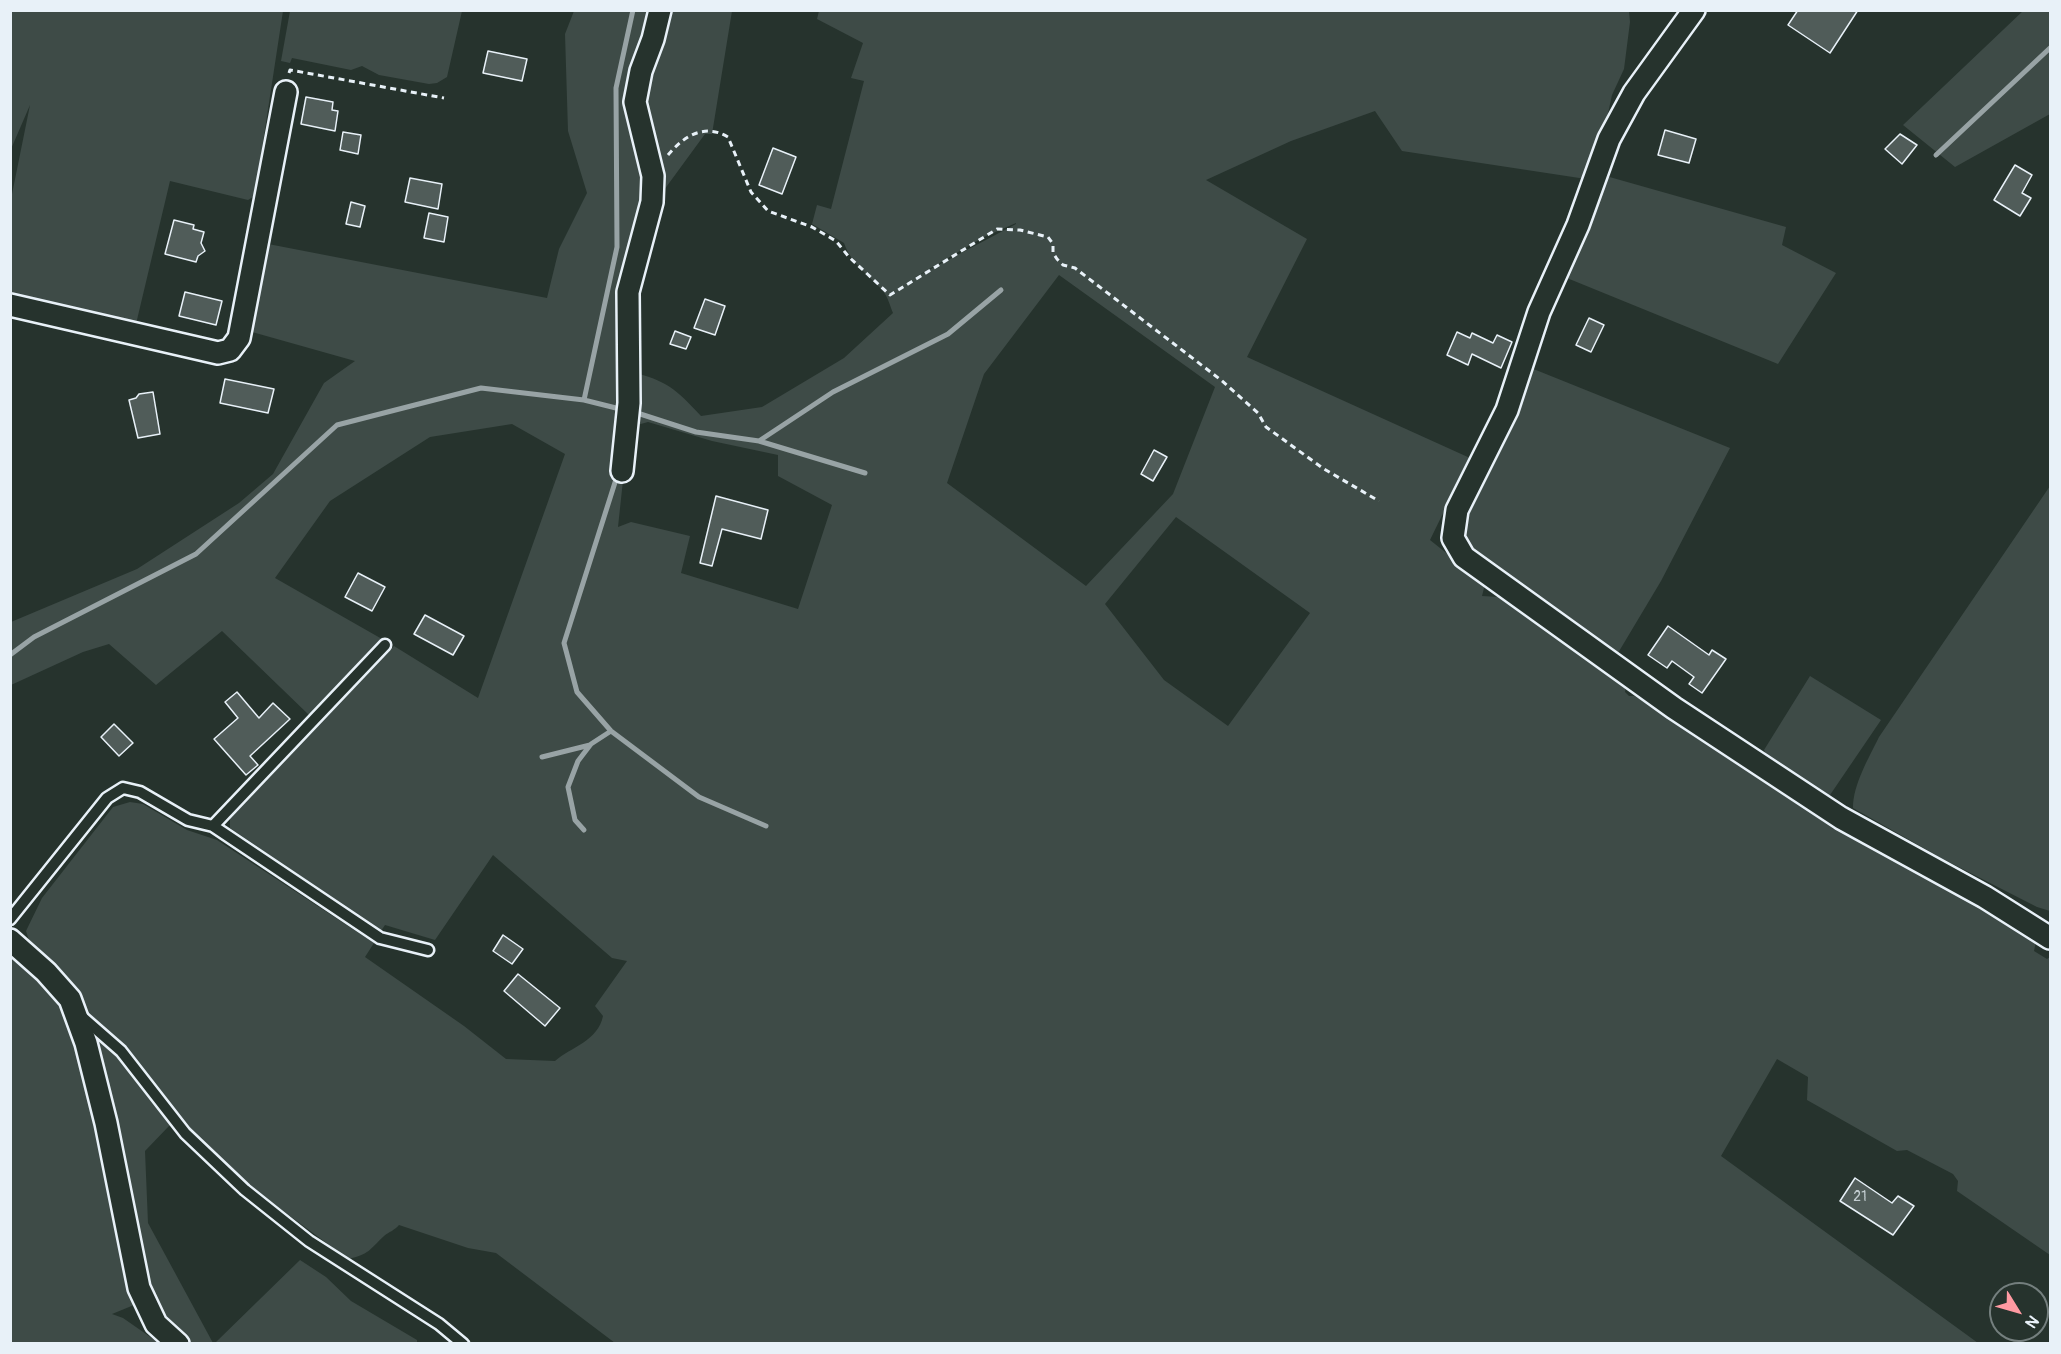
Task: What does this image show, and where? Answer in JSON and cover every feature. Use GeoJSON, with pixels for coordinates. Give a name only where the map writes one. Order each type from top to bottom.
{"type":"FeatureCollection","features":[{"type":"Feature","properties":{"kind":"street"},"geometry":{"type":"LineString","coordinates":[[622,471],[628,411],[628,292],[652,202],[652,176],[635,102],[640,71],[653,39],[660,10]]}},
{"type":"Feature","properties":{"kind":"street"},"geometry":{"type":"LineString","coordinates":[[1694,10],[1634,93],[1610,139],[1578,225],[1539,312],[1507,410],[1457,510],[1453,538],[1464,558],[1674,708],[1840,818],[1985,897],[2050,938]]}},
{"type":"Feature","properties":{"kind":"street"},"geometry":{"type":"LineString","coordinates":[[10,305],[218,353],[230,350],[239,338],[286,92]]}},
{"type":"Feature","properties":{"kind":"street"},"geometry":{"type":"LineString","coordinates":[[10,940],[46,972],[70,999],[86,1043],[106,1123],[139,1288],[156,1324],[178,1344]]}},
{"type":"Feature","properties":{"kind":"lane"},"geometry":{"type":"LineString","coordinates":[[213,826],[385,645]]}},
{"type":"Feature","properties":{"kind":"lane"},"geometry":{"type":"LineString","coordinates":[[10,919],[107,798],[123,788],[140,792],[188,820],[213,826],[380,938],[428,950]]}},
{"type":"Feature","properties":{"kind":"lane"},"geometry":{"type":"LineString","coordinates":[[74,1010],[121,1051],[185,1133],[245,1190],[309,1241],[439,1324],[463,1344]]}},
{"type":"Feature","properties":{"kind":"path"},"geometry":{"type":"LineString","coordinates":[[286,92],[290,70],[444,98]]}},
{"type":"Feature","properties":{"kind":"path"},"geometry":{"type":"LineString","coordinates":[[652,176],[670,152],[689,135],[707,130],[722,134],[728,137],[751,192],[768,211],[812,227],[836,241],[849,257],[891,295],[996,229],[1020,230],[1048,237],[1053,244],[1053,253],[1063,265],[1075,268],[1221,380],[1258,413],[1266,427],[1324,468],[1379,501]]}},
{"type":"Feature","properties":{"kind":"shaded area"},"geometry":{"type":"Polygon","coordinates":[[[290,10],[462,11],[447,77],[437,83],[429,84],[379,75],[362,66],[351,70],[292,58],[290,63],[281,61],[290,10]]]}},
{"type":"Feature","properties":{"kind":"shaded area"},"geometry":{"type":"Polygon","coordinates":[[[2024,10],[2050,11],[2050,114],[1955,167],[1903,125],[2024,10]]]}},
{"type":"Feature","properties":{"kind":"shaded area"},"geometry":{"type":"Polygon","coordinates":[[[10,11],[283,11],[253,197],[248,200],[170,181],[136,324],[11,298],[11,199],[30,105],[11,149],[10,11]]]}},
{"type":"Feature","properties":{"kind":"shaded area"},"geometry":{"type":"Polygon","coordinates":[[[574,11],[732,11],[712,134],[705,134],[637,227],[630,371],[670,387],[701,416],[762,407],[844,358],[893,313],[885,293],[856,263],[844,243],[812,224],[817,205],[831,209],[864,81],[851,78],[863,43],[817,19],[819,11],[1629,11],[1630,22],[1624,69],[1612,95],[1605,127],[1586,179],[1402,151],[1375,111],[1291,141],[1206,180],[1307,239],[1247,357],[1470,458],[1430,540],[1485,584],[1482,596],[1499,597],[1626,685],[1625,692],[1629,696],[1634,696],[1664,711],[2037,936],[2034,951],[2047,959],[2050,957],[2050,1255],[1957,1191],[1958,1181],[1953,1174],[1907,1150],[1897,1151],[1807,1100],[1808,1077],[1777,1059],[1721,1156],[1978,1343],[615,1343],[496,1253],[468,1248],[399,1225],[369,1251],[348,1259],[259,1193],[186,1126],[169,1126],[145,1151],[148,1223],[213,1343],[186,1343],[149,1304],[134,1305],[112,1314],[123,1318],[159,1343],[11,1344],[11,953],[33,953],[26,931],[42,898],[113,807],[130,802],[143,804],[187,830],[217,840],[374,943],[365,957],[464,1026],[506,1059],[555,1061],[590,1038],[600,1025],[603,1016],[595,1006],[627,961],[612,958],[493,855],[435,940],[385,925],[381,931],[230,828],[230,816],[394,646],[478,698],[565,454],[512,424],[430,437],[330,501],[275,578],[382,639],[309,715],[222,631],[156,685],[109,644],[83,652],[11,685],[11,622],[137,569],[239,503],[273,474],[324,383],[355,361],[245,330],[263,243],[547,298],[559,249],[587,193],[568,131],[565,34],[574,11]],[[1016,223],[984,237],[912,279],[1016,223]],[[1059,275],[984,374],[947,483],[1086,586],[1173,494],[1215,387],[1059,275]],[[648,422],[637,425],[624,471],[618,527],[631,522],[690,536],[681,573],[798,609],[832,505],[778,476],[778,455],[712,441],[648,422]],[[1176,517],[1105,604],[1164,680],[1228,726],[1310,613],[1176,517]]]}},
{"type":"Feature","properties":{"kind":"shaded area"},"geometry":{"type":"Polygon","coordinates":[[[1606,176],[1786,227],[1782,245],[1836,273],[1778,364],[1562,276],[1606,176]]]}},
{"type":"Feature","properties":{"kind":"shaded area"},"geometry":{"type":"Polygon","coordinates":[[[1526,366],[1730,448],[1661,581],[1618,653],[1475,557],[1463,545],[1460,526],[1526,366]]]}},
{"type":"Feature","properties":{"kind":"shaded area"},"geometry":{"type":"Polygon","coordinates":[[[2050,486],[2050,911],[2037,907],[1943,859],[1853,808],[1859,781],[1879,737],[2050,486]]]}},
{"type":"Feature","properties":{"kind":"shaded area"},"geometry":{"type":"Polygon","coordinates":[[[1810,676],[1881,720],[1830,795],[1767,757],[1764,750],[1810,676]]]}},
{"type":"Feature","properties":{"kind":"shaded area"},"geometry":{"type":"Polygon","coordinates":[[[300,1260],[326,1277],[351,1301],[417,1340],[417,1343],[215,1343],[300,1260]]]}},
{"type":"Feature","properties":{"kind":"building"},"geometry":{"type":"Polygon","coordinates":[[[1798,10],[1858,10],[1830,53],[1788,25],[1798,10]]]}},
{"type":"Feature","properties":{"kind":"building"},"geometry":{"type":"Polygon","coordinates":[[[488,51],[527,59],[522,81],[483,73],[488,51]]]}},
{"type":"Feature","properties":{"kind":"building"},"geometry":{"type":"Polygon","coordinates":[[[306,97],[333,102],[332,110],[338,111],[335,131],[301,124],[306,97]]]}},
{"type":"Feature","properties":{"kind":"building"},"geometry":{"type":"Polygon","coordinates":[[[1665,130],[1696,139],[1689,163],[1658,155],[1665,130]]]}},
{"type":"Feature","properties":{"kind":"building"},"geometry":{"type":"Polygon","coordinates":[[[343,132],[361,135],[358,154],[340,150],[343,132]]]}},
{"type":"Feature","properties":{"kind":"building"},"geometry":{"type":"Polygon","coordinates":[[[1900,134],[1917,145],[1902,164],[1885,149],[1900,134]]]}},
{"type":"Feature","properties":{"kind":"building"},"geometry":{"type":"Polygon","coordinates":[[[773,148],[796,157],[782,194],[759,185],[773,148]]]}},
{"type":"Feature","properties":{"kind":"building"},"geometry":{"type":"Polygon","coordinates":[[[2015,165],[2032,175],[2022,193],[2031,198],[2020,216],[1994,200],[2015,165]]]}},
{"type":"Feature","properties":{"kind":"building"},"geometry":{"type":"Polygon","coordinates":[[[410,178],[442,184],[438,209],[405,202],[410,178]]]}},
{"type":"Feature","properties":{"kind":"building"},"geometry":{"type":"Polygon","coordinates":[[[351,202],[365,206],[360,227],[346,224],[351,202]]]}},
{"type":"Feature","properties":{"kind":"building"},"geometry":{"type":"Polygon","coordinates":[[[429,213],[448,217],[444,242],[424,238],[429,213]]]}},
{"type":"Feature","properties":{"kind":"building"},"geometry":{"type":"Polygon","coordinates":[[[174,220],[194,225],[193,229],[204,232],[201,243],[205,251],[198,256],[196,262],[165,254],[174,220]]]}},
{"type":"Feature","properties":{"kind":"building"},"geometry":{"type":"Polygon","coordinates":[[[185,292],[222,301],[216,325],[179,316],[185,292]]]}},
{"type":"Feature","properties":{"kind":"building"},"geometry":{"type":"Polygon","coordinates":[[[705,299],[725,306],[715,335],[694,328],[705,299]]]}},
{"type":"Feature","properties":{"kind":"building"},"geometry":{"type":"Polygon","coordinates":[[[1589,318],[1604,325],[1591,352],[1576,345],[1589,318]]]}},
{"type":"Feature","properties":{"kind":"building"},"geometry":{"type":"Polygon","coordinates":[[[675,331],[691,337],[686,349],[670,344],[675,331]]]}},
{"type":"Feature","properties":{"kind":"building"},"geometry":{"type":"Polygon","coordinates":[[[1457,332],[1470,338],[1472,333],[1493,343],[1497,335],[1512,342],[1501,368],[1472,354],[1468,365],[1447,355],[1457,332]]]}},
{"type":"Feature","properties":{"kind":"building"},"geometry":{"type":"Polygon","coordinates":[[[225,379],[274,389],[268,413],[220,403],[225,379]]]}},
{"type":"Feature","properties":{"kind":"building"},"geometry":{"type":"Polygon","coordinates":[[[153,392],[160,434],[138,438],[129,400],[136,398],[139,394],[153,392]]]}},
{"type":"Feature","properties":{"kind":"building"},"geometry":{"type":"Polygon","coordinates":[[[1154,450],[1167,457],[1153,481],[1141,474],[1154,450]]]}},
{"type":"Feature","properties":{"kind":"building"},"geometry":{"type":"Polygon","coordinates":[[[716,496],[768,510],[761,539],[722,529],[712,566],[700,563],[716,496]]]}},
{"type":"Feature","properties":{"kind":"building"},"geometry":{"type":"Polygon","coordinates":[[[358,573],[385,587],[372,611],[345,597],[358,573]]]}},
{"type":"Feature","properties":{"kind":"building"},"geometry":{"type":"Polygon","coordinates":[[[425,615],[464,636],[453,655],[414,634],[425,615]]]}},
{"type":"Feature","properties":{"kind":"building"},"geometry":{"type":"Polygon","coordinates":[[[1668,626],[1709,655],[1712,650],[1726,659],[1702,693],[1689,684],[1694,677],[1672,661],[1667,668],[1648,655],[1668,626]]]}},
{"type":"Feature","properties":{"kind":"building"},"geometry":{"type":"Polygon","coordinates":[[[237,692],[259,718],[273,703],[290,719],[250,756],[258,765],[246,775],[214,739],[238,718],[225,702],[237,692]]]}},
{"type":"Feature","properties":{"kind":"building"},"geometry":{"type":"Polygon","coordinates":[[[114,724],[133,743],[119,756],[101,737],[114,724]]]}},
{"type":"Feature","properties":{"kind":"building"},"geometry":{"type":"Polygon","coordinates":[[[503,935],[523,949],[512,964],[493,951],[503,935]]]}},
{"type":"Feature","properties":{"kind":"building"},"geometry":{"type":"Polygon","coordinates":[[[518,974],[560,1008],[545,1026],[504,991],[518,974]]]}},
{"type":"Feature","properties":{"kind":"building"},"geometry":{"type":"Polygon","coordinates":[[[1855,1178],[1892,1203],[1898,1196],[1914,1206],[1893,1235],[1840,1201],[1855,1178]]]}},
{"type":"Feature","properties":{"kind":"waterway"},"geometry":{"type":"LineString","coordinates":[[624,410],[584,400],[617,247],[616,88],[633,10]]}},
{"type":"Feature","properties":{"kind":"waterway"},"geometry":{"type":"LineString","coordinates":[[1936,155],[2050,48]]}},
{"type":"Feature","properties":{"kind":"waterway"},"geometry":{"type":"LineString","coordinates":[[631,411],[696,432],[759,441],[833,392],[948,334],[1001,290]]}},
{"type":"Feature","properties":{"kind":"waterway"},"geometry":{"type":"LineString","coordinates":[[10,655],[34,637],[196,554],[337,425],[481,388],[584,400]]}},
{"type":"Feature","properties":{"kind":"waterway"},"geometry":{"type":"LineString","coordinates":[[759,441],[865,473]]}},
{"type":"Feature","properties":{"kind":"waterway"},"geometry":{"type":"LineString","coordinates":[[618,473],[564,643],[577,692],[611,731],[699,797],[766,826]]}},
{"type":"Feature","properties":{"kind":"waterway"},"geometry":{"type":"LineString","coordinates":[[584,830],[575,820],[568,787],[578,761],[591,744],[611,731]]}},
{"type":"Feature","properties":{"kind":"waterway"},"geometry":{"type":"LineString","coordinates":[[542,757],[590,745]]}}]}
